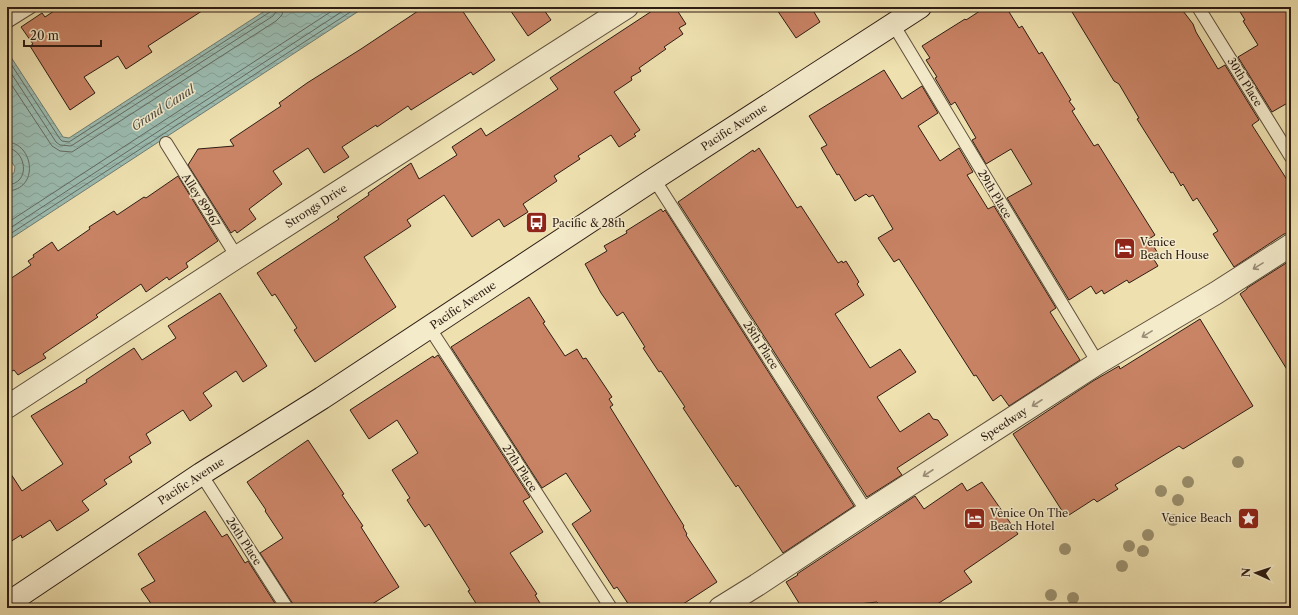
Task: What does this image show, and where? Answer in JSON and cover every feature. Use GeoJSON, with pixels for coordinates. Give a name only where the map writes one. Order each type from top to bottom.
{"type":"FeatureCollection","features":[{"type":"Feature","properties":{"kind":"street","name":"Strongs Drive"},"geometry":{"type":"LineString","coordinates":[[7,407],[237,257],[627,7]]}},
{"type":"Feature","properties":{"kind":"street","name":"Pacific Avenue"},"geometry":{"type":"LineString","coordinates":[[7,604],[201,474],[322,398],[654,179],[920,7]]}},
{"type":"Feature","properties":{"kind":"street","name":"Speedway"},"geometry":{"type":"LineString","coordinates":[[720,608],[1098,363],[1216,293],[1291,245]]}},
{"type":"Feature","properties":{"kind":"lane"},"geometry":{"type":"LineString","coordinates":[[7,22],[31,7]]}},
{"type":"Feature","properties":{"kind":"lane","name":"30th Place"},"geometry":{"type":"LineString","coordinates":[[1198,7],[1291,157]]}},
{"type":"Feature","properties":{"kind":"lane","name":"29th Place"},"geometry":{"type":"LineString","coordinates":[[892,24],[1098,363]]}},
{"type":"Feature","properties":{"kind":"lane","name":"Alley 89967"},"geometry":{"type":"LineString","coordinates":[[166,144],[237,257]]}},
{"type":"Feature","properties":{"kind":"lane","name":"28th Place"},"geometry":{"type":"LineString","coordinates":[[654,179],[867,512]]}},
{"type":"Feature","properties":{"kind":"lane","name":"27th Place"},"geometry":{"type":"LineString","coordinates":[[429,327],[612,608]]}},
{"type":"Feature","properties":{"kind":"lane","name":"26th Place"},"geometry":{"type":"LineString","coordinates":[[201,474],[287,608]]}},
{"type":"Feature","properties":{"kind":"water","name":"Grand Canal"},"geometry":{"type":"Polygon","coordinates":[[[271,7],[365,7],[7,241],[7,177],[14,173],[15,167],[7,155],[7,51],[63,137],[69,138],[271,7]]]}},
{"type":"Feature","properties":{"kind":"building"},"geometry":{"type":"Polygon","coordinates":[[[60,7],[208,7],[148,46],[152,52],[126,69],[118,56],[84,77],[95,93],[70,110],[30,46],[33,44],[21,27],[42,13],[45,17],[60,7]]]}},
{"type":"Feature","properties":{"kind":"building"},"geometry":{"type":"Polygon","coordinates":[[[424,7],[460,7],[495,60],[473,75],[471,72],[411,110],[408,106],[377,127],[376,125],[342,147],[349,157],[324,173],[308,148],[273,171],[282,184],[249,209],[256,219],[237,233],[235,230],[231,233],[188,165],[198,149],[234,146],[230,140],[281,106],[279,103],[307,83],[424,7]]]}},
{"type":"Feature","properties":{"kind":"building"},"geometry":{"type":"Polygon","coordinates":[[[508,7],[542,7],[551,20],[528,36],[508,7]]]}},
{"type":"Feature","properties":{"kind":"building"},"geometry":{"type":"Polygon","coordinates":[[[658,7],[675,7],[686,24],[679,28],[683,34],[664,47],[666,49],[639,68],[641,71],[631,77],[632,80],[614,92],[640,130],[634,134],[636,136],[619,147],[611,135],[578,156],[580,159],[554,176],[557,181],[523,204],[528,212],[504,227],[499,219],[472,237],[444,195],[407,220],[411,226],[364,257],[396,307],[315,362],[294,330],[297,328],[275,294],[272,296],[257,273],[339,219],[337,217],[411,163],[419,179],[457,155],[452,147],[481,128],[486,136],[558,89],[550,78],[658,7]]]}},
{"type":"Feature","properties":{"kind":"building"},"geometry":{"type":"Polygon","coordinates":[[[775,7],[811,7],[820,22],[796,38],[775,7]]]}},
{"type":"Feature","properties":{"kind":"building"},"geometry":{"type":"Polygon","coordinates":[[[986,7],[1006,7],[1019,28],[1022,26],[1039,54],[1042,52],[1071,100],[1069,101],[1075,109],[1072,111],[1094,146],[1098,144],[1155,235],[1149,239],[1159,255],[1153,258],[1158,266],[1129,283],[1127,280],[1104,294],[1102,290],[1096,294],[1091,286],[1069,300],[1007,198],[1032,184],[1011,149],[986,164],[972,140],[976,138],[955,102],[951,105],[935,78],[937,77],[926,60],[930,58],[922,46],[986,7]]]}},
{"type":"Feature","properties":{"kind":"building"},"geometry":{"type":"Polygon","coordinates":[[[1069,7],[1180,7],[1193,24],[1196,32],[1218,69],[1225,65],[1259,120],[1252,125],[1291,186],[1291,233],[1284,234],[1234,267],[1213,234],[1218,231],[1197,198],[1193,201],[1183,184],[1181,186],[1173,172],[1171,173],[1137,119],[1139,118],[1119,84],[1114,81],[1069,7]]]}},
{"type":"Feature","properties":{"kind":"building"},"geometry":{"type":"Polygon","coordinates":[[[1237,7],[1291,7],[1291,101],[1272,112],[1238,57],[1258,45],[1243,21],[1245,20],[1237,7]]]}},
{"type":"Feature","properties":{"kind":"building"},"geometry":{"type":"Polygon","coordinates":[[[884,70],[902,99],[922,86],[938,113],[918,126],[940,161],[959,148],[973,172],[967,175],[988,209],[994,206],[1056,308],[1050,312],[1080,360],[1009,406],[1001,395],[993,401],[976,375],[974,376],[899,259],[894,262],[878,238],[893,229],[873,195],[869,197],[866,194],[855,201],[821,148],[827,145],[809,116],[884,70]]]}},
{"type":"Feature","properties":{"kind":"building"},"geometry":{"type":"Polygon","coordinates":[[[759,148],[797,208],[801,206],[838,263],[842,261],[843,263],[846,261],[859,282],[857,284],[864,295],[835,314],[870,368],[900,349],[916,372],[877,397],[900,432],[929,413],[933,419],[938,420],[948,435],[897,468],[902,475],[867,497],[678,202],[753,150],[754,152],[759,148]]]}},
{"type":"Feature","properties":{"kind":"building"},"geometry":{"type":"Polygon","coordinates":[[[178,176],[218,241],[186,263],[188,267],[169,280],[167,277],[146,292],[141,284],[96,315],[98,317],[43,354],[46,358],[18,375],[14,370],[7,374],[7,281],[31,265],[28,261],[34,257],[33,255],[52,242],[58,251],[90,229],[89,227],[114,211],[117,215],[144,197],[146,198],[178,176]]]}},
{"type":"Feature","properties":{"kind":"building"},"geometry":{"type":"Polygon","coordinates":[[[661,209],[663,212],[665,210],[854,506],[783,553],[738,485],[736,487],[683,408],[685,407],[661,371],[659,372],[643,348],[645,347],[623,312],[617,316],[601,293],[585,264],[607,251],[604,246],[627,233],[626,231],[661,209]]]}},
{"type":"Feature","properties":{"kind":"building"},"geometry":{"type":"Polygon","coordinates":[[[1291,260],[1291,376],[1240,294],[1291,260]]]}},
{"type":"Feature","properties":{"kind":"building"},"geometry":{"type":"Polygon","coordinates":[[[220,293],[267,366],[243,382],[236,371],[203,393],[212,406],[190,421],[183,410],[146,434],[151,443],[129,457],[132,462],[104,480],[107,484],[82,501],[89,510],[57,531],[50,520],[22,538],[21,535],[7,544],[7,468],[22,491],[63,464],[31,416],[87,382],[86,380],[134,348],[142,360],[176,338],[168,326],[220,293]]]}},
{"type":"Feature","properties":{"kind":"building"},"geometry":{"type":"Polygon","coordinates":[[[529,297],[545,322],[543,323],[565,356],[577,349],[583,359],[586,358],[612,397],[609,399],[613,405],[610,407],[684,526],[686,535],[717,582],[677,608],[631,608],[617,587],[614,589],[572,524],[591,511],[566,473],[542,488],[451,347],[529,297]]]}},
{"type":"Feature","properties":{"kind":"building"},"geometry":{"type":"Polygon","coordinates":[[[1200,319],[1253,406],[1183,449],[1179,446],[1115,485],[1118,489],[1097,502],[1094,499],[1066,517],[1013,434],[1093,381],[1119,366],[1120,369],[1200,319]]]}},
{"type":"Feature","properties":{"kind":"building"},"geometry":{"type":"Polygon","coordinates":[[[438,355],[530,497],[523,501],[543,532],[510,553],[537,594],[535,595],[543,608],[479,608],[468,591],[470,590],[429,524],[425,527],[407,500],[410,498],[392,470],[418,453],[397,420],[369,439],[350,410],[433,356],[434,358],[438,355]]]}},
{"type":"Feature","properties":{"kind":"building"},"geometry":{"type":"Polygon","coordinates":[[[308,440],[344,494],[342,495],[363,526],[361,527],[399,587],[366,608],[294,608],[293,604],[260,553],[283,538],[247,482],[308,440]]]}},
{"type":"Feature","properties":{"kind":"building"},"geometry":{"type":"Polygon","coordinates":[[[982,482],[1018,534],[964,571],[972,582],[931,608],[881,608],[877,602],[840,606],[837,608],[802,608],[786,582],[915,496],[924,509],[962,483],[967,491],[982,482]]]}},
{"type":"Feature","properties":{"kind":"building"},"geometry":{"type":"Polygon","coordinates":[[[205,511],[222,537],[227,534],[245,563],[248,561],[278,608],[154,608],[141,589],[155,581],[138,554],[205,511]]]}},
{"type":"Feature","properties":{"kind":"place","name":"Pacific & 28th"},"geometry":{"type":"Point","coordinates":[537,223]}},
{"type":"Feature","properties":{"kind":"place","name":"Venice Beach House"},"geometry":{"type":"Point","coordinates":[1124,248]}},
{"type":"Feature","properties":{"kind":"place","name":"Venice Beach"},"geometry":{"type":"Point","coordinates":[1248,518]}},
{"type":"Feature","properties":{"kind":"place","name":"Venice On The Beach Hotel"},"geometry":{"type":"Point","coordinates":[974,519]}}]}
